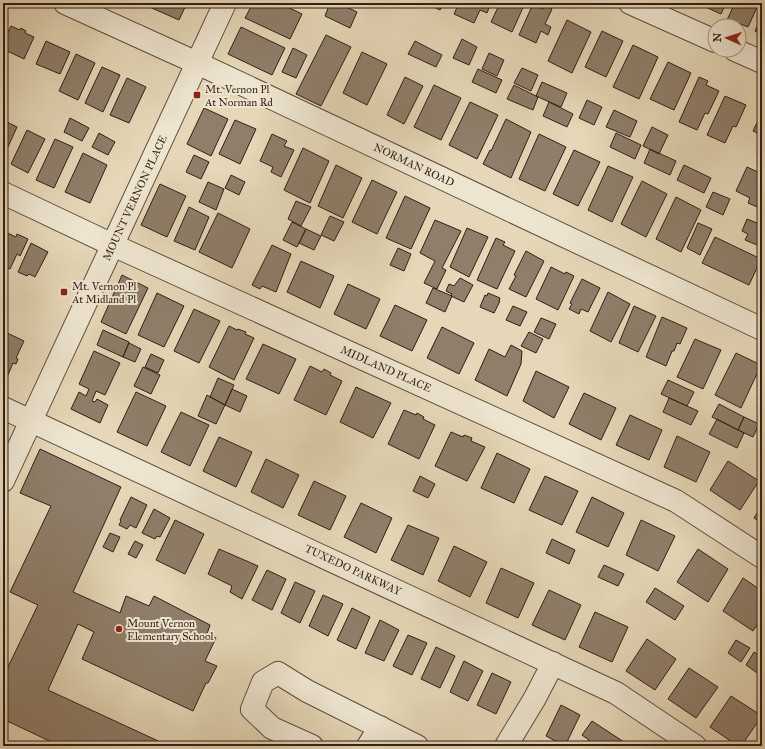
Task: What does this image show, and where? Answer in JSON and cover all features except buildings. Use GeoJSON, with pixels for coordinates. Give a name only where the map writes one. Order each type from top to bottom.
{"type":"FeatureCollection","features":[{"type":"Feature","properties":{"kind":"street","name":"NORMAN ROAD"},"geometry":{"type":"LineString","coordinates":[[65,3],[198,63],[762,329]]}},
{"type":"Feature","properties":{"kind":"street","name":"MOUNT VERNON PLACE"},"geometry":{"type":"LineString","coordinates":[[3,481],[225,3]]}},
{"type":"Feature","properties":{"kind":"street"},"geometry":{"type":"LineString","coordinates":[[630,3],[707,37]]}},
{"type":"Feature","properties":{"kind":"street"},"geometry":{"type":"LineString","coordinates":[[747,55],[762,62]]}},
{"type":"Feature","properties":{"kind":"street","name":"MIDLAND PLACE"},"geometry":{"type":"LineString","coordinates":[[3,193],[113,245],[676,502],[762,557]]}},
{"type":"Feature","properties":{"kind":"street","name":"TUXEDO PARKWAY"},"geometry":{"type":"LineString","coordinates":[[3,408],[616,693],[695,746]]}},
{"type":"Feature","properties":{"kind":"street"},"geometry":{"type":"LineString","coordinates":[[506,746],[535,698],[553,663]]}},
{"type":"Feature","properties":{"kind":"street"},"geometry":{"type":"LineString","coordinates":[[312,746],[272,728],[252,708],[263,682],[278,673],[307,691],[418,746]]}},
{"type":"Feature","properties":{"kind":"street"},"geometry":{"type":"LineString","coordinates":[[368,746],[380,728]]}},
{"type":"Feature","properties":{"kind":"place","name":"Mt. Vernon Pl At Norman Rd"},"geometry":{"type":"Point","coordinates":[197,95]}},
{"type":"Feature","properties":{"kind":"place","name":"Mt. Vernon Pl At Midland Pl"},"geometry":{"type":"Point","coordinates":[64,292]}},
{"type":"Feature","properties":{"kind":"place","name":"Mount Vernon Elementary School"},"geometry":{"type":"Point","coordinates":[119,629]}}]}
